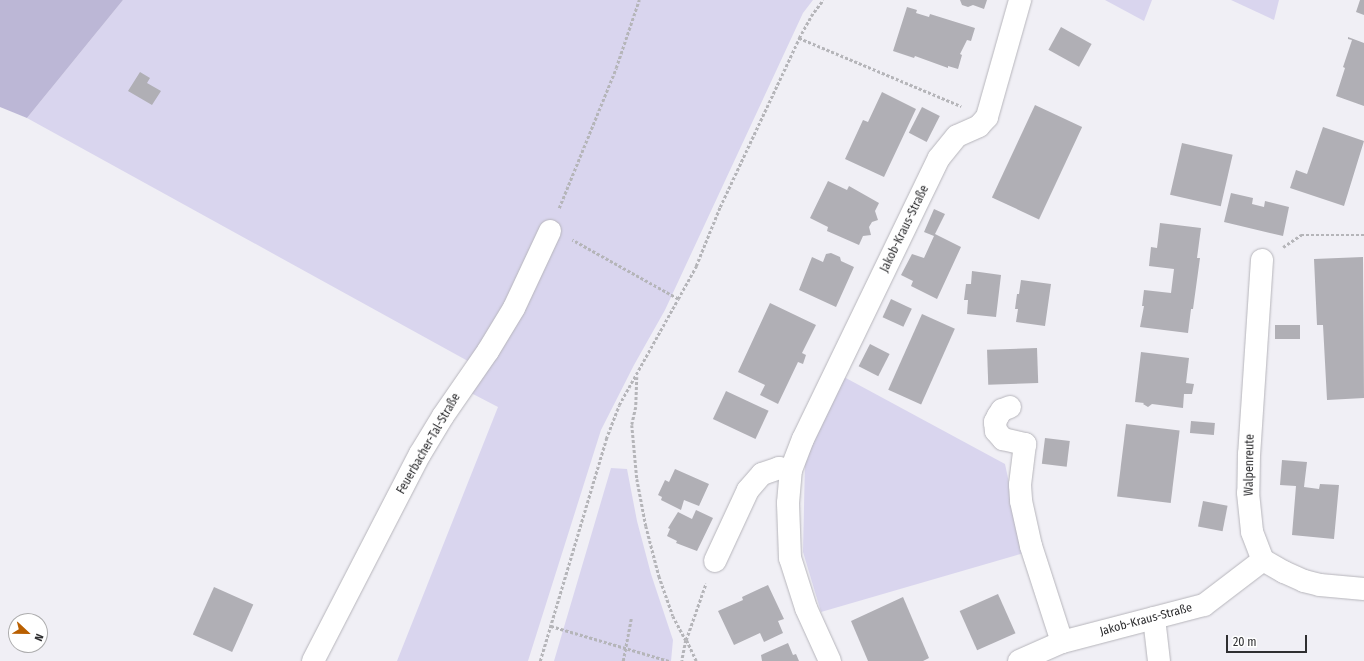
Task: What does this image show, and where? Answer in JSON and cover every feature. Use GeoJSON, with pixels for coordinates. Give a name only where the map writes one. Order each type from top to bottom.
{"type":"FeatureCollection","features":[{"type":"Feature","properties":{"kind":"street"},"geometry":{"type":"LineString","coordinates":[[987,118],[1020,0]]}},
{"type":"Feature","properties":{"kind":"street","name":"Jakob-Kraus-Straße"},"geometry":{"type":"LineString","coordinates":[[830,661],[806,608],[790,558],[788,503],[792,470],[803,439],[940,158],[957,136],[979,126],[987,118]]}},
{"type":"Feature","properties":{"kind":"street","name":"Feuerbacher-Tal-Straße"},"geometry":{"type":"LineString","coordinates":[[313,661],[420,454],[443,416],[488,351],[514,308],[550,231]]}},
{"type":"Feature","properties":{"kind":"street","name":"Walpenreute"},"geometry":{"type":"LineString","coordinates":[[1262,260],[1249,454],[1248,493],[1252,532],[1263,560]]}},
{"type":"Feature","properties":{"kind":"street"},"geometry":{"type":"LineString","coordinates":[[1010,407],[1002,410],[998,416],[995,422],[996,431],[1003,439],[1025,444],[1020,485],[1021,501],[1031,546],[1062,642]]}},
{"type":"Feature","properties":{"kind":"street"},"geometry":{"type":"LineString","coordinates":[[715,561],[748,490],[762,474],[779,468],[792,470]]}},
{"type":"Feature","properties":{"kind":"street"},"geometry":{"type":"LineString","coordinates":[[1263,560],[1304,581],[1336,588],[1364,589]]}},
{"type":"Feature","properties":{"kind":"street","name":"Jakob-Kraus-Straße"},"geometry":{"type":"LineString","coordinates":[[1019,661],[1062,642],[1204,605],[1263,560]]}},
{"type":"Feature","properties":{"kind":"street"},"geometry":{"type":"LineString","coordinates":[[1154,618],[1159,661]]}},
{"type":"Feature","properties":{"kind":"path"},"geometry":{"type":"LineString","coordinates":[[639,0],[616,68],[550,231],[583,245],[678,299]]}},
{"type":"Feature","properties":{"kind":"path"},"geometry":{"type":"LineString","coordinates":[[540,661],[606,439],[619,405],[637,375],[696,266],[720,207],[799,38],[811,16],[823,0]]}},
{"type":"Feature","properties":{"kind":"path"},"geometry":{"type":"LineString","coordinates":[[799,38],[987,118]]}},
{"type":"Feature","properties":{"kind":"path"},"geometry":{"type":"LineString","coordinates":[[1301,235],[1364,235]]}},
{"type":"Feature","properties":{"kind":"path"},"geometry":{"type":"LineString","coordinates":[[637,375],[636,407],[632,425],[637,479],[646,526],[659,576],[673,616],[696,661]]}},
{"type":"Feature","properties":{"kind":"path"},"geometry":{"type":"LineString","coordinates":[[682,661],[686,640],[715,561]]}},
{"type":"Feature","properties":{"kind":"path"},"geometry":{"type":"LineString","coordinates":[[623,661],[630,619]]}},
{"type":"Feature","properties":{"kind":"path"},"geometry":{"type":"LineString","coordinates":[[551,626],[669,661]]}},
{"type":"Feature","properties":{"kind":"shaded area"},"geometry":{"type":"Polygon","coordinates":[[[0,0],[123,0],[27,118],[0,107],[0,0]]]}},
{"type":"Feature","properties":{"kind":"shaded area"},"geometry":{"type":"Polygon","coordinates":[[[123,0],[813,0],[803,13],[665,310],[634,365],[601,430],[528,661],[397,661],[498,407],[471,393],[486,371],[27,118],[123,0]]]}},
{"type":"Feature","properties":{"kind":"shaded area"},"geometry":{"type":"Polygon","coordinates":[[[1105,0],[1152,0],[1144,21],[1105,0]]]}},
{"type":"Feature","properties":{"kind":"shaded area"},"geometry":{"type":"Polygon","coordinates":[[[1231,0],[1279,0],[1274,20],[1231,0]]]}},
{"type":"Feature","properties":{"kind":"shaded area"},"geometry":{"type":"Polygon","coordinates":[[[844,377],[1005,464],[1024,553],[821,612],[803,552],[805,461],[844,377]]]}},
{"type":"Feature","properties":{"kind":"shaded area"},"geometry":{"type":"Polygon","coordinates":[[[611,468],[627,469],[637,521],[651,574],[673,640],[671,661],[554,661],[611,468]]]}},
{"type":"Feature","properties":{"kind":"building"},"geometry":{"type":"Polygon","coordinates":[[[960,0],[987,0],[984,9],[973,5],[968,7],[962,5],[960,0]]]}},
{"type":"Feature","properties":{"kind":"building"},"geometry":{"type":"Polygon","coordinates":[[[1360,0],[1364,0],[1364,15],[1356,12],[1360,0]]]}},
{"type":"Feature","properties":{"kind":"building"},"geometry":{"type":"Polygon","coordinates":[[[907,7],[917,10],[916,13],[929,17],[930,14],[975,28],[971,41],[967,40],[960,54],[962,55],[958,69],[948,66],[948,68],[915,56],[914,58],[893,51],[907,7]]]}},
{"type":"Feature","properties":{"kind":"building"},"geometry":{"type":"Polygon","coordinates":[[[1061,27],[1092,44],[1079,67],[1048,50],[1061,27]]]}},
{"type":"Feature","properties":{"kind":"building"},"geometry":{"type":"Polygon","coordinates":[[[1348,37],[1364,43],[1364,106],[1336,96],[1345,68],[1343,67],[1352,40],[1348,39],[1348,37]]]}},
{"type":"Feature","properties":{"kind":"building"},"geometry":{"type":"Polygon","coordinates":[[[140,72],[150,78],[147,83],[161,91],[152,105],[128,91],[140,72]]]}},
{"type":"Feature","properties":{"kind":"building"},"geometry":{"type":"Polygon","coordinates":[[[882,92],[916,109],[884,177],[845,159],[863,120],[868,122],[882,92]]]}},
{"type":"Feature","properties":{"kind":"building"},"geometry":{"type":"Polygon","coordinates":[[[1035,105],[1082,127],[1039,219],[992,197],[1035,105]]]}},
{"type":"Feature","properties":{"kind":"building"},"geometry":{"type":"Polygon","coordinates":[[[922,107],[940,116],[927,142],[909,133],[922,107]]]}},
{"type":"Feature","properties":{"kind":"building"},"geometry":{"type":"Polygon","coordinates":[[[1323,127],[1364,141],[1344,206],[1290,188],[1296,170],[1307,174],[1323,127]]]}},
{"type":"Feature","properties":{"kind":"building"},"geometry":{"type":"Polygon","coordinates":[[[1182,143],[1233,155],[1221,206],[1170,195],[1182,143]]]}},
{"type":"Feature","properties":{"kind":"building"},"geometry":{"type":"Polygon","coordinates":[[[828,181],[847,190],[849,186],[879,203],[875,211],[878,220],[872,222],[869,227],[871,235],[863,236],[859,245],[827,231],[828,227],[810,218],[828,181]]]}},
{"type":"Feature","properties":{"kind":"building"},"geometry":{"type":"Polygon","coordinates":[[[1231,193],[1253,198],[1252,204],[1264,207],[1265,201],[1289,207],[1283,236],[1224,222],[1231,193]]]}},
{"type":"Feature","properties":{"kind":"building"},"geometry":{"type":"Polygon","coordinates":[[[934,209],[945,214],[935,234],[961,247],[937,299],[911,286],[913,281],[901,275],[912,254],[924,258],[934,236],[924,232],[934,209]]]}},
{"type":"Feature","properties":{"kind":"building"},"geometry":{"type":"Polygon","coordinates":[[[1160,223],[1201,228],[1197,258],[1200,258],[1188,333],[1140,327],[1144,306],[1142,306],[1144,290],[1171,293],[1174,269],[1149,266],[1151,247],[1157,248],[1160,223]]]}},
{"type":"Feature","properties":{"kind":"building"},"geometry":{"type":"Polygon","coordinates":[[[831,253],[840,257],[841,261],[854,267],[836,307],[799,290],[812,257],[823,262],[826,254],[831,253]]]}},
{"type":"Feature","properties":{"kind":"building"},"geometry":{"type":"Polygon","coordinates":[[[1363,257],[1364,398],[1327,400],[1323,325],[1317,325],[1314,259],[1363,257]]]}},
{"type":"Feature","properties":{"kind":"building"},"geometry":{"type":"Polygon","coordinates":[[[972,271],[1001,275],[996,317],[967,314],[968,300],[964,300],[966,284],[971,284],[972,271]]]}},
{"type":"Feature","properties":{"kind":"building"},"geometry":{"type":"Polygon","coordinates":[[[1021,280],[1051,284],[1045,326],[1016,322],[1018,309],[1015,309],[1021,280]]]}},
{"type":"Feature","properties":{"kind":"building"},"geometry":{"type":"Polygon","coordinates":[[[891,299],[912,309],[903,327],[883,317],[891,299]]]}},
{"type":"Feature","properties":{"kind":"building"},"geometry":{"type":"Polygon","coordinates":[[[770,303],[816,325],[802,353],[806,355],[803,364],[798,362],[778,404],[760,395],[765,385],[738,372],[770,303]]]}},
{"type":"Feature","properties":{"kind":"building"},"geometry":{"type":"Polygon","coordinates":[[[922,314],[955,329],[921,404],[888,390],[922,314]]]}},
{"type":"Feature","properties":{"kind":"building"},"geometry":{"type":"Polygon","coordinates":[[[1275,325],[1300,325],[1300,339],[1275,339],[1275,325]]]}},
{"type":"Feature","properties":{"kind":"building"},"geometry":{"type":"Polygon","coordinates":[[[870,344],[890,354],[878,376],[859,366],[870,344]]]}},
{"type":"Feature","properties":{"kind":"building"},"geometry":{"type":"Polygon","coordinates":[[[1037,348],[1038,383],[988,385],[987,350],[1037,348]]]}},
{"type":"Feature","properties":{"kind":"building"},"geometry":{"type":"Polygon","coordinates":[[[1141,352],[1189,358],[1186,383],[1194,384],[1192,394],[1184,394],[1183,408],[1152,404],[1148,407],[1143,404],[1144,403],[1135,402],[1141,352]]]}},
{"type":"Feature","properties":{"kind":"building"},"geometry":{"type":"Polygon","coordinates":[[[726,391],[769,411],[755,439],[713,419],[726,391]]]}},
{"type":"Feature","properties":{"kind":"building"},"geometry":{"type":"Polygon","coordinates":[[[1191,421],[1215,423],[1214,435],[1190,433],[1191,421]]]}},
{"type":"Feature","properties":{"kind":"building"},"geometry":{"type":"Polygon","coordinates":[[[1126,424],[1180,431],[1171,503],[1117,496],[1126,424]]]}},
{"type":"Feature","properties":{"kind":"building"},"geometry":{"type":"Polygon","coordinates":[[[1045,438],[1070,441],[1067,467],[1042,464],[1045,438]]]}},
{"type":"Feature","properties":{"kind":"building"},"geometry":{"type":"Polygon","coordinates":[[[1282,460],[1307,462],[1304,487],[1319,489],[1320,484],[1339,485],[1334,539],[1292,535],[1296,486],[1280,485],[1282,460]]]}},
{"type":"Feature","properties":{"kind":"building"},"geometry":{"type":"Polygon","coordinates":[[[675,469],[709,484],[699,506],[684,500],[681,510],[661,500],[662,497],[658,495],[665,480],[669,482],[675,469]]]}},
{"type":"Feature","properties":{"kind":"building"},"geometry":{"type":"Polygon","coordinates":[[[1203,501],[1228,506],[1223,531],[1198,527],[1203,501]]]}},
{"type":"Feature","properties":{"kind":"building"},"geometry":{"type":"Polygon","coordinates":[[[696,510],[713,518],[697,551],[676,543],[677,541],[667,536],[670,529],[668,528],[678,512],[692,519],[696,510]]]}},
{"type":"Feature","properties":{"kind":"building"},"geometry":{"type":"Polygon","coordinates":[[[768,585],[784,619],[778,621],[783,633],[764,642],[760,633],[734,645],[718,611],[743,600],[742,597],[768,585]]]}},
{"type":"Feature","properties":{"kind":"building"},"geometry":{"type":"Polygon","coordinates":[[[214,587],[253,604],[232,652],[193,635],[214,587]]]}},
{"type":"Feature","properties":{"kind":"building"},"geometry":{"type":"Polygon","coordinates":[[[998,594],[1015,633],[977,650],[960,611],[998,594]]]}},
{"type":"Feature","properties":{"kind":"building"},"geometry":{"type":"Polygon","coordinates":[[[903,597],[929,658],[923,661],[868,661],[851,621],[903,597]]]}},
{"type":"Feature","properties":{"kind":"building"},"geometry":{"type":"Polygon","coordinates":[[[788,643],[793,655],[796,654],[799,661],[762,661],[761,655],[788,643]]]}}]}
